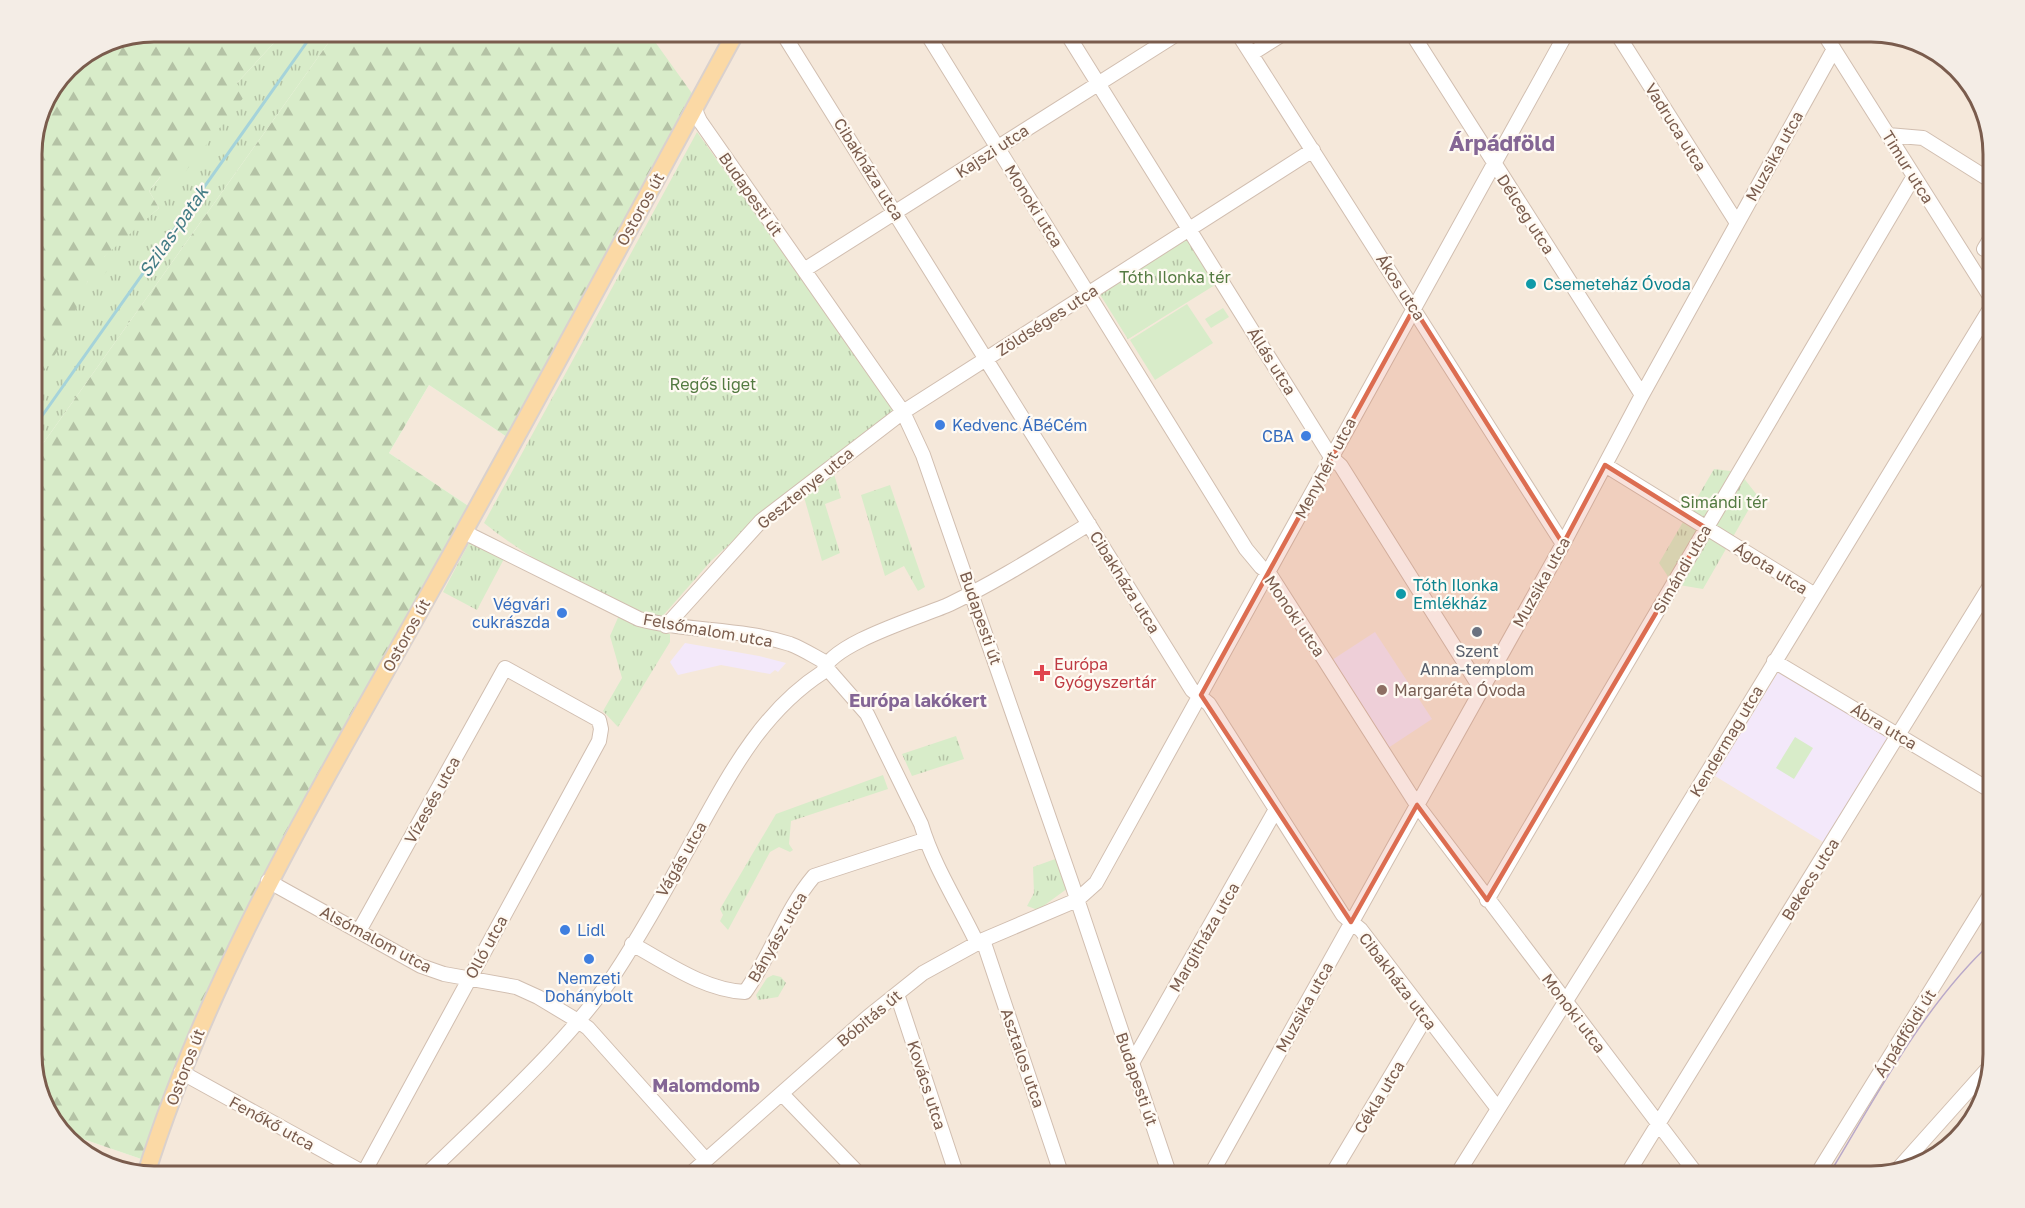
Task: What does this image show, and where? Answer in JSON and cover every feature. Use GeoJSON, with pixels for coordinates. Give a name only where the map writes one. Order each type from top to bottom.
{"type":"FeatureCollection","features":[{"type":"Feature","properties":{"kind":"main road","name":"Ostoros út"},"geometry":{"type":"LineString","coordinates":[[149,1166],[181,1072],[220,982],[268,881],[464,532],[730,42]]}},
{"type":"Feature","properties":{"kind":"street","name":"Cibakháza utca"},"geometry":{"type":"LineString","coordinates":[[788,42],[1192,690],[1201,695],[1209,704],[1343,915],[1352,922],[1498,1109]]}},
{"type":"Feature","properties":{"kind":"street","name":"Monoki utca"},"geometry":{"type":"LineString","coordinates":[[932,42],[1246,549],[1269,573],[1417,805],[1690,1166]]}},
{"type":"Feature","properties":{"kind":"street","name":"Állás utca"},"geometry":{"type":"LineString","coordinates":[[1072,42],[1191,228],[1331,457],[1341,466],[1481,689]]}},
{"type":"Feature","properties":{"kind":"street","name":"Kajszi utca"},"geometry":{"type":"LineString","coordinates":[[804,270],[1164,42]]}},
{"type":"Feature","properties":{"kind":"street","name":"Ákos utca"},"geometry":{"type":"LineString","coordinates":[[1243,42],[1563,544]]}},
{"type":"Feature","properties":{"kind":"street"},"geometry":{"type":"LineString","coordinates":[[1251,54],[1270,42]]}},
{"type":"Feature","properties":{"kind":"street","name":"Délceg utca"},"geometry":{"type":"LineString","coordinates":[[1416,42],[1642,395]]}},
{"type":"Feature","properties":{"kind":"street","name":"Menyhért utca"},"geometry":{"type":"LineString","coordinates":[[1077,900],[1096,883],[1561,42]]}},
{"type":"Feature","properties":{"kind":"street","name":"Vadruca utca"},"geometry":{"type":"LineString","coordinates":[[1622,42],[1737,223]]}},
{"type":"Feature","properties":{"kind":"street","name":"Timur utca"},"geometry":{"type":"LineString","coordinates":[[1830,42],[1983,287]]}},
{"type":"Feature","properties":{"kind":"street","name":"Muzsika utca"},"geometry":{"type":"LineString","coordinates":[[1216,1166],[1563,544],[1642,395],[1834,49]]}},
{"type":"Feature","properties":{"kind":"street","name":"Budapesti út"},"geometry":{"type":"LineString","coordinates":[[694,108],[903,412],[940,498],[1167,1166]]}},
{"type":"Feature","properties":{"kind":"street"},"geometry":{"type":"LineString","coordinates":[[1888,135],[1923,138],[1983,176]]}},
{"type":"Feature","properties":{"kind":"street","name":"Zöldséges utca"},"geometry":{"type":"LineString","coordinates":[[903,412],[1313,150]]}},
{"type":"Feature","properties":{"kind":"street","name":"Simándi utca"},"geometry":{"type":"LineString","coordinates":[[1487,900],[1914,176]]}},
{"type":"Feature","properties":{"kind":"street","name":"Kendermag utca"},"geometry":{"type":"LineString","coordinates":[[1462,1166],[1983,319]]}},
{"type":"Feature","properties":{"kind":"street","name":"Gesztenye utca"},"geometry":{"type":"LineString","coordinates":[[666,626],[761,520],[903,412]]}},
{"type":"Feature","properties":{"kind":"street","name":"Ágota utca"},"geometry":{"type":"LineString","coordinates":[[1605,465],[1815,595]]}},
{"type":"Feature","properties":{"kind":"street","name":"Vágás utca"},"geometry":{"type":"LineString","coordinates":[[435,1166],[578,1021],[613,975],[739,758],[766,721],[798,688],[824,672],[825,666],[844,650],[876,633],[949,604],[1007,574],[1089,524]]}},
{"type":"Feature","properties":{"kind":"street","name":"Felsőmalom utca"},"geometry":{"type":"LineString","coordinates":[[464,532],[618,610],[666,626],[746,634],[791,644],[823,661],[873,723],[921,824],[924,840],[980,942]]}},
{"type":"Feature","properties":{"kind":"street","name":"Bekecs utca"},"geometry":{"type":"LineString","coordinates":[[1632,1166],[1983,597]]}},
{"type":"Feature","properties":{"kind":"street","name":"Ábra utca"},"geometry":{"type":"LineString","coordinates":[[1774,661],[1983,786]]}},
{"type":"Feature","properties":{"kind":"street","name":"Vízesés utca"},"geometry":{"type":"LineString","coordinates":[[359,931],[505,668],[599,720]]}},
{"type":"Feature","properties":{"kind":"street","name":"Olló utca"},"geometry":{"type":"LineString","coordinates":[[368,1166],[468,978],[599,741],[601,729],[599,720]]}},
{"type":"Feature","properties":{"kind":"street","name":"Margitháza utca"},"geometry":{"type":"LineString","coordinates":[[1132,1063],[1275,811]]}},
{"type":"Feature","properties":{"kind":"street","name":"Bányász utca"},"geometry":{"type":"LineString","coordinates":[[632,944],[702,982],[728,991],[745,992],[804,888],[814,876],[924,840]]}},
{"type":"Feature","properties":{"kind":"street","name":"Alsómalom utca"},"geometry":{"type":"LineString","coordinates":[[268,881],[421,966],[444,974],[516,987],[538,996],[578,1021],[588,1028],[702,1166]]}},
{"type":"Feature","properties":{"kind":"street","name":"Bóbitás út"},"geometry":{"type":"LineString","coordinates":[[706,1166],[782,1094],[932,966],[980,942],[1077,900]]}},
{"type":"Feature","properties":{"kind":"street","name":"Árpádföldi út"},"geometry":{"type":"LineString","coordinates":[[1822,1166],[1983,908]]}},
{"type":"Feature","properties":{"kind":"street","name":"Asztalos utca"},"geometry":{"type":"LineString","coordinates":[[980,942],[1058,1166]]}},
{"type":"Feature","properties":{"kind":"street","name":"Kovács utca"},"geometry":{"type":"LineString","coordinates":[[897,994],[954,1166]]}},
{"type":"Feature","properties":{"kind":"street","name":"Cékla utca"},"geometry":{"type":"LineString","coordinates":[[1337,1166],[1426,1017]]}},
{"type":"Feature","properties":{"kind":"street","name":"Fenőkő utca"},"geometry":{"type":"LineString","coordinates":[[181,1072],[347,1166]]}},
{"type":"Feature","properties":{"kind":"street"},"geometry":{"type":"LineString","coordinates":[[1906,1160],[1980,1076]]}},
{"type":"Feature","properties":{"kind":"street"},"geometry":{"type":"LineString","coordinates":[[782,1094],[851,1166]]}},
{"type":"Feature","properties":{"kind":"highlighted area"},"geometry":{"type":"Polygon","coordinates":[[[1414,308],[1563,544],[1605,465],[1706,528],[1487,900],[1417,805],[1351,922],[1201,695],[1414,308]]]}},
{"type":"Feature","properties":{"kind":"shaded area"},"geometry":{"type":"Polygon","coordinates":[[[654,42],[1871,42],[1900,46],[1914,51],[1945,70],[1964,92],[1977,118],[1983,147],[1983,1054],[1979,1083],[1974,1097],[1960,1122],[1939,1143],[1927,1151],[1900,1162],[1871,1166],[154,1166],[125,1162],[98,1151],[81,1138],[147,1161],[177,1074],[470,507],[389,453],[429,385],[510,439],[654,42]]]}},
{"type":"Feature","properties":{"kind":"shaded area","name":"Margaréta Óvoda"},"geometry":{"type":"Polygon","coordinates":[[[1375,632],[1432,719],[1388,748],[1332,660],[1375,632]]]}},
{"type":"Feature","properties":{"kind":"shaded area"},"geometry":{"type":"Polygon","coordinates":[[[685,643],[786,663],[778,672],[775,670],[770,674],[721,665],[678,675],[670,662],[685,643]]]}},
{"type":"Feature","properties":{"kind":"shaded area"},"geometry":{"type":"Polygon","coordinates":[[[1780,669],[1893,739],[1828,845],[1715,776],[1780,669]]]}},
{"type":"Feature","properties":{"kind":"green space"},"geometry":{"type":"Polygon","coordinates":[[[275,42],[329,42],[42,445],[42,374],[85,285],[109,251],[159,208],[149,191],[237,83],[275,42]]]}},
{"type":"Feature","properties":{"kind":"green space"},"geometry":{"type":"Polygon","coordinates":[[[275,42],[237,83],[244,97],[181,177],[160,177],[149,191],[159,208],[104,257],[108,270],[99,280],[88,281],[58,350],[42,375],[42,147],[46,125],[61,92],[86,65],[111,51],[132,44],[275,42]]]}},
{"type":"Feature","properties":{"kind":"green space"},"geometry":{"type":"Polygon","coordinates":[[[329,42],[655,42],[696,99],[510,439],[429,385],[389,453],[470,507],[265,879],[147,1161],[81,1138],[57,1110],[44,1076],[42,1061],[42,445],[329,42]]]}},
{"type":"Feature","properties":{"kind":"green space","name":"Regős liget"},"geometry":{"type":"Polygon","coordinates":[[[697,132],[898,413],[758,518],[711,561],[660,619],[614,600],[546,566],[484,523],[697,132]]]}},
{"type":"Feature","properties":{"kind":"green space","name":"Tóth Ilonka tér"},"geometry":{"type":"Polygon","coordinates":[[[1189,237],[1215,285],[1128,339],[1099,293],[1189,237]]]}},
{"type":"Feature","properties":{"kind":"green space"},"geometry":{"type":"Polygon","coordinates":[[[1145,303],[1156,321],[1128,339],[1117,321],[1145,303]]]}},
{"type":"Feature","properties":{"kind":"green space"},"geometry":{"type":"Polygon","coordinates":[[[1187,304],[1213,343],[1155,380],[1130,340],[1187,304]]]}},
{"type":"Feature","properties":{"kind":"green space"},"geometry":{"type":"Polygon","coordinates":[[[1223,308],[1229,317],[1211,328],[1205,319],[1223,308]]]}},
{"type":"Feature","properties":{"kind":"green space","name":"Simándi tér"},"geometry":{"type":"Polygon","coordinates":[[[1714,469],[1739,472],[1757,495],[1703,589],[1673,584],[1659,563],[1714,469]]]}},
{"type":"Feature","properties":{"kind":"green space"},"geometry":{"type":"Polygon","coordinates":[[[834,474],[841,498],[825,504],[840,553],[822,561],[804,497],[834,474]]]}},
{"type":"Feature","properties":{"kind":"green space"},"geometry":{"type":"Polygon","coordinates":[[[890,485],[925,587],[918,591],[904,566],[885,576],[861,495],[890,485]]]}},
{"type":"Feature","properties":{"kind":"green space"},"geometry":{"type":"Polygon","coordinates":[[[471,539],[505,557],[477,610],[443,592],[471,539]]]}},
{"type":"Feature","properties":{"kind":"green space"},"geometry":{"type":"Polygon","coordinates":[[[620,613],[670,634],[670,642],[618,727],[603,711],[622,678],[610,636],[620,613]]]}},
{"type":"Feature","properties":{"kind":"green space"},"geometry":{"type":"Polygon","coordinates":[[[956,736],[964,759],[912,776],[902,754],[956,736]]]}},
{"type":"Feature","properties":{"kind":"green space"},"geometry":{"type":"Polygon","coordinates":[[[1795,737],[1813,748],[1794,779],[1776,768],[1795,737]]]}},
{"type":"Feature","properties":{"kind":"green space"},"geometry":{"type":"Polygon","coordinates":[[[883,775],[888,789],[791,821],[789,844],[793,850],[790,852],[779,847],[770,852],[728,930],[720,921],[723,915],[720,909],[776,814],[883,775]]]}},
{"type":"Feature","properties":{"kind":"green space"},"geometry":{"type":"Polygon","coordinates":[[[1058,858],[1068,888],[1038,910],[1027,906],[1034,893],[1033,867],[1058,858]]]}},
{"type":"Feature","properties":{"kind":"green space"},"geometry":{"type":"Polygon","coordinates":[[[773,975],[781,977],[786,983],[778,997],[758,1000],[756,995],[767,978],[773,975]]]}},
{"type":"Feature","properties":{"kind":"waterway","name":"Szilas-patak"},"geometry":{"type":"LineString","coordinates":[[42,416],[307,42]]}},
{"type":"Feature","properties":{"kind":"tram line"},"geometry":{"type":"LineString","coordinates":[[1834,1166],[1923,1022],[1945,993],[1983,951]]}},
{"type":"Feature","properties":{"kind":"place","name":"Csemeteház Óvoda"},"geometry":{"type":"Point","coordinates":[1531,284]}},
{"type":"Feature","properties":{"kind":"place","name":"Kedvenc ÁBéCém"},"geometry":{"type":"Point","coordinates":[940,425]}},
{"type":"Feature","properties":{"kind":"place","name":"CBA"},"geometry":{"type":"Point","coordinates":[1306,436]}},
{"type":"Feature","properties":{"kind":"place","name":"Tóth Ilonka Emlékház"},"geometry":{"type":"Point","coordinates":[1401,594]}},
{"type":"Feature","properties":{"kind":"place","name":"Végvári cukrászda"},"geometry":{"type":"Point","coordinates":[562,613]}},
{"type":"Feature","properties":{"kind":"place","name":"Szent Anna-templom"},"geometry":{"type":"Point","coordinates":[1477,632]}},
{"type":"Feature","properties":{"kind":"place","name":"Európa Gyógyszertár"},"geometry":{"type":"Point","coordinates":[1042,673]}},
{"type":"Feature","properties":{"kind":"place","name":"Margaréta Óvoda"},"geometry":{"type":"Point","coordinates":[1382,690]}},
{"type":"Feature","properties":{"kind":"place","name":"Lidl"},"geometry":{"type":"Point","coordinates":[565,930]}},
{"type":"Feature","properties":{"kind":"place","name":"Nemzeti Dohánybolt"},"geometry":{"type":"Point","coordinates":[589,959]}},
{"type":"Feature","properties":{"kind":"district","name":"Árpádföld"},"geometry":{"type":"Point","coordinates":[1502,142]}},
{"type":"Feature","properties":{"kind":"district","name":"Európa lakókert"},"geometry":{"type":"Point","coordinates":[918,700]}},
{"type":"Feature","properties":{"kind":"district","name":"Malomdomb"},"geometry":{"type":"Point","coordinates":[706,1085]}}]}
